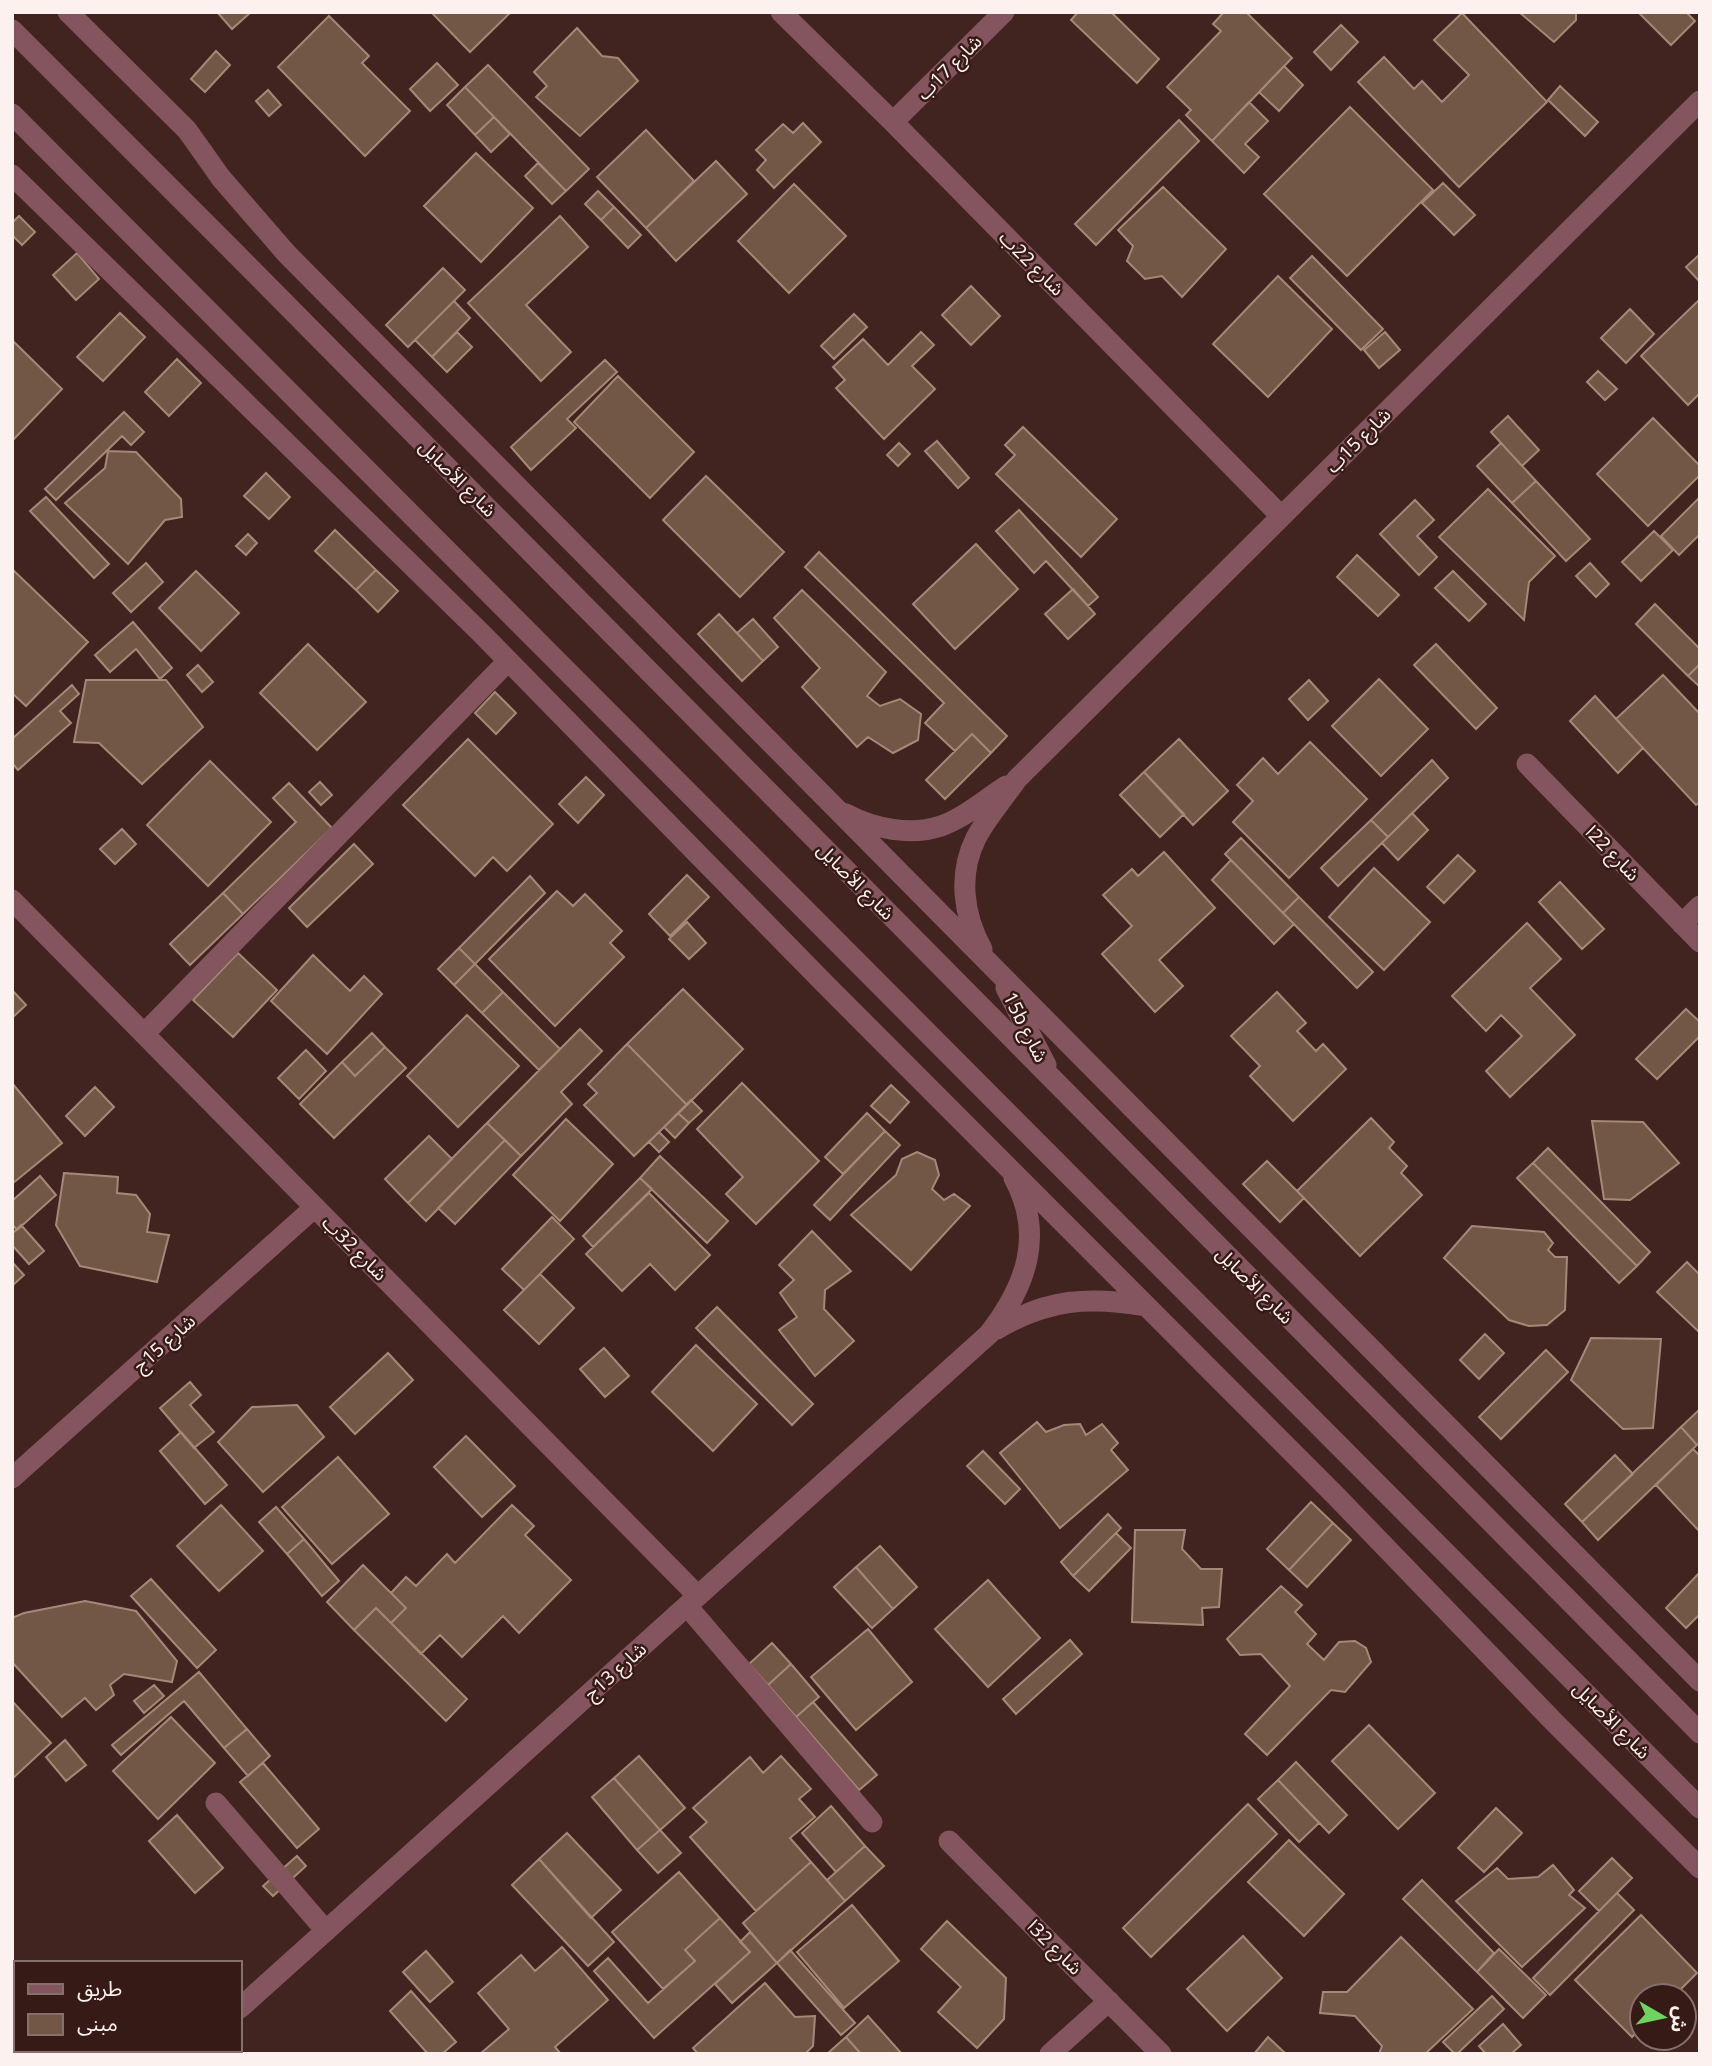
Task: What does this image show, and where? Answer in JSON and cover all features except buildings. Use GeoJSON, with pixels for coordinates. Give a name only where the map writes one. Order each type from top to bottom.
{"type":"FeatureCollection","features":[{"type":"Feature","properties":{"kind":"street"},"geometry":{"type":"LineString","coordinates":[[68,12],[187,130],[221,178],[286,253],[1700,1681]]}},
{"type":"Feature","properties":{"kind":"street","name":"شارع 22ب"},"geometry":{"type":"LineString","coordinates":[[781,12],[1281,516]]}},
{"type":"Feature","properties":{"kind":"street","name":"شارع 17ب"},"geometry":{"type":"LineString","coordinates":[[893,122],[1004,12]]}},
{"type":"Feature","properties":{"kind":"street","name":"شارع الأصايل"},"geometry":{"type":"LineString","coordinates":[[12,30],[1700,1733]]}},
{"type":"Feature","properties":{"kind":"street","name":"شارع 15ب"},"geometry":{"type":"LineString","coordinates":[[997,970],[980,946],[968,918],[965,878],[976,838],[1017,779],[1700,101]]}},
{"type":"Feature","properties":{"kind":"street","name":"شارع الأصايل"},"geometry":{"type":"LineString","coordinates":[[12,114],[1700,1808]]}},
{"type":"Feature","properties":{"kind":"street"},"geometry":{"type":"LineString","coordinates":[[12,175],[480,632],[1700,1868]]}},
{"type":"Feature","properties":{"kind":"street"},"geometry":{"type":"LineString","coordinates":[[445,465],[471,440]]}},
{"type":"Feature","properties":{"kind":"street"},"geometry":{"type":"LineString","coordinates":[[480,632],[504,607]]}},
{"type":"Feature","properties":{"kind":"street"},"geometry":{"type":"LineString","coordinates":[[144,1034],[508,661]]}},
{"type":"Feature","properties":{"kind":"street","name":"شارع 22ا"},"geometry":{"type":"LineString","coordinates":[[1527,764],[1700,942]]}},
{"type":"Feature","properties":{"kind":"street","name":"شارع 15ب"},"geometry":{"type":"LineString","coordinates":[[832,805],[865,823],[903,830],[922,830],[941,826],[960,817],[1017,779]]}},
{"type":"Feature","properties":{"kind":"street","name":"شارع 32ب"},"geometry":{"type":"LineString","coordinates":[[12,900],[315,1207],[692,1601],[872,1822]]}},
{"type":"Feature","properties":{"kind":"street"},"geometry":{"type":"LineString","coordinates":[[1682,924],[1700,906]]}},
{"type":"Feature","properties":{"kind":"street","name":"15b شارع"},"geometry":{"type":"LineString","coordinates":[[997,970],[1055,1083]]}},
{"type":"Feature","properties":{"kind":"street","name":"شارع 13ج"},"geometry":{"type":"LineString","coordinates":[[989,1334],[1019,1288],[1027,1262],[1030,1237],[1027,1211],[1006,1163]]}},
{"type":"Feature","properties":{"kind":"street","name":"شارع 15ج"},"geometry":{"type":"LineString","coordinates":[[12,1478],[315,1207]]}},
{"type":"Feature","properties":{"kind":"street","name":"شارع 13ج"},"geometry":{"type":"LineString","coordinates":[[242,2006],[989,1334],[1019,1316],[1082,1300],[1146,1306]]}},
{"type":"Feature","properties":{"kind":"street"},"geometry":{"type":"LineString","coordinates":[[216,1803],[326,1931]]}},
{"type":"Feature","properties":{"kind":"street","name":"شارع 32ا"},"geometry":{"type":"LineString","coordinates":[[949,1841],[1161,2054]]}},
{"type":"Feature","properties":{"kind":"street"},"geometry":{"type":"LineString","coordinates":[[1050,2054],[1108,2001]]}}]}
